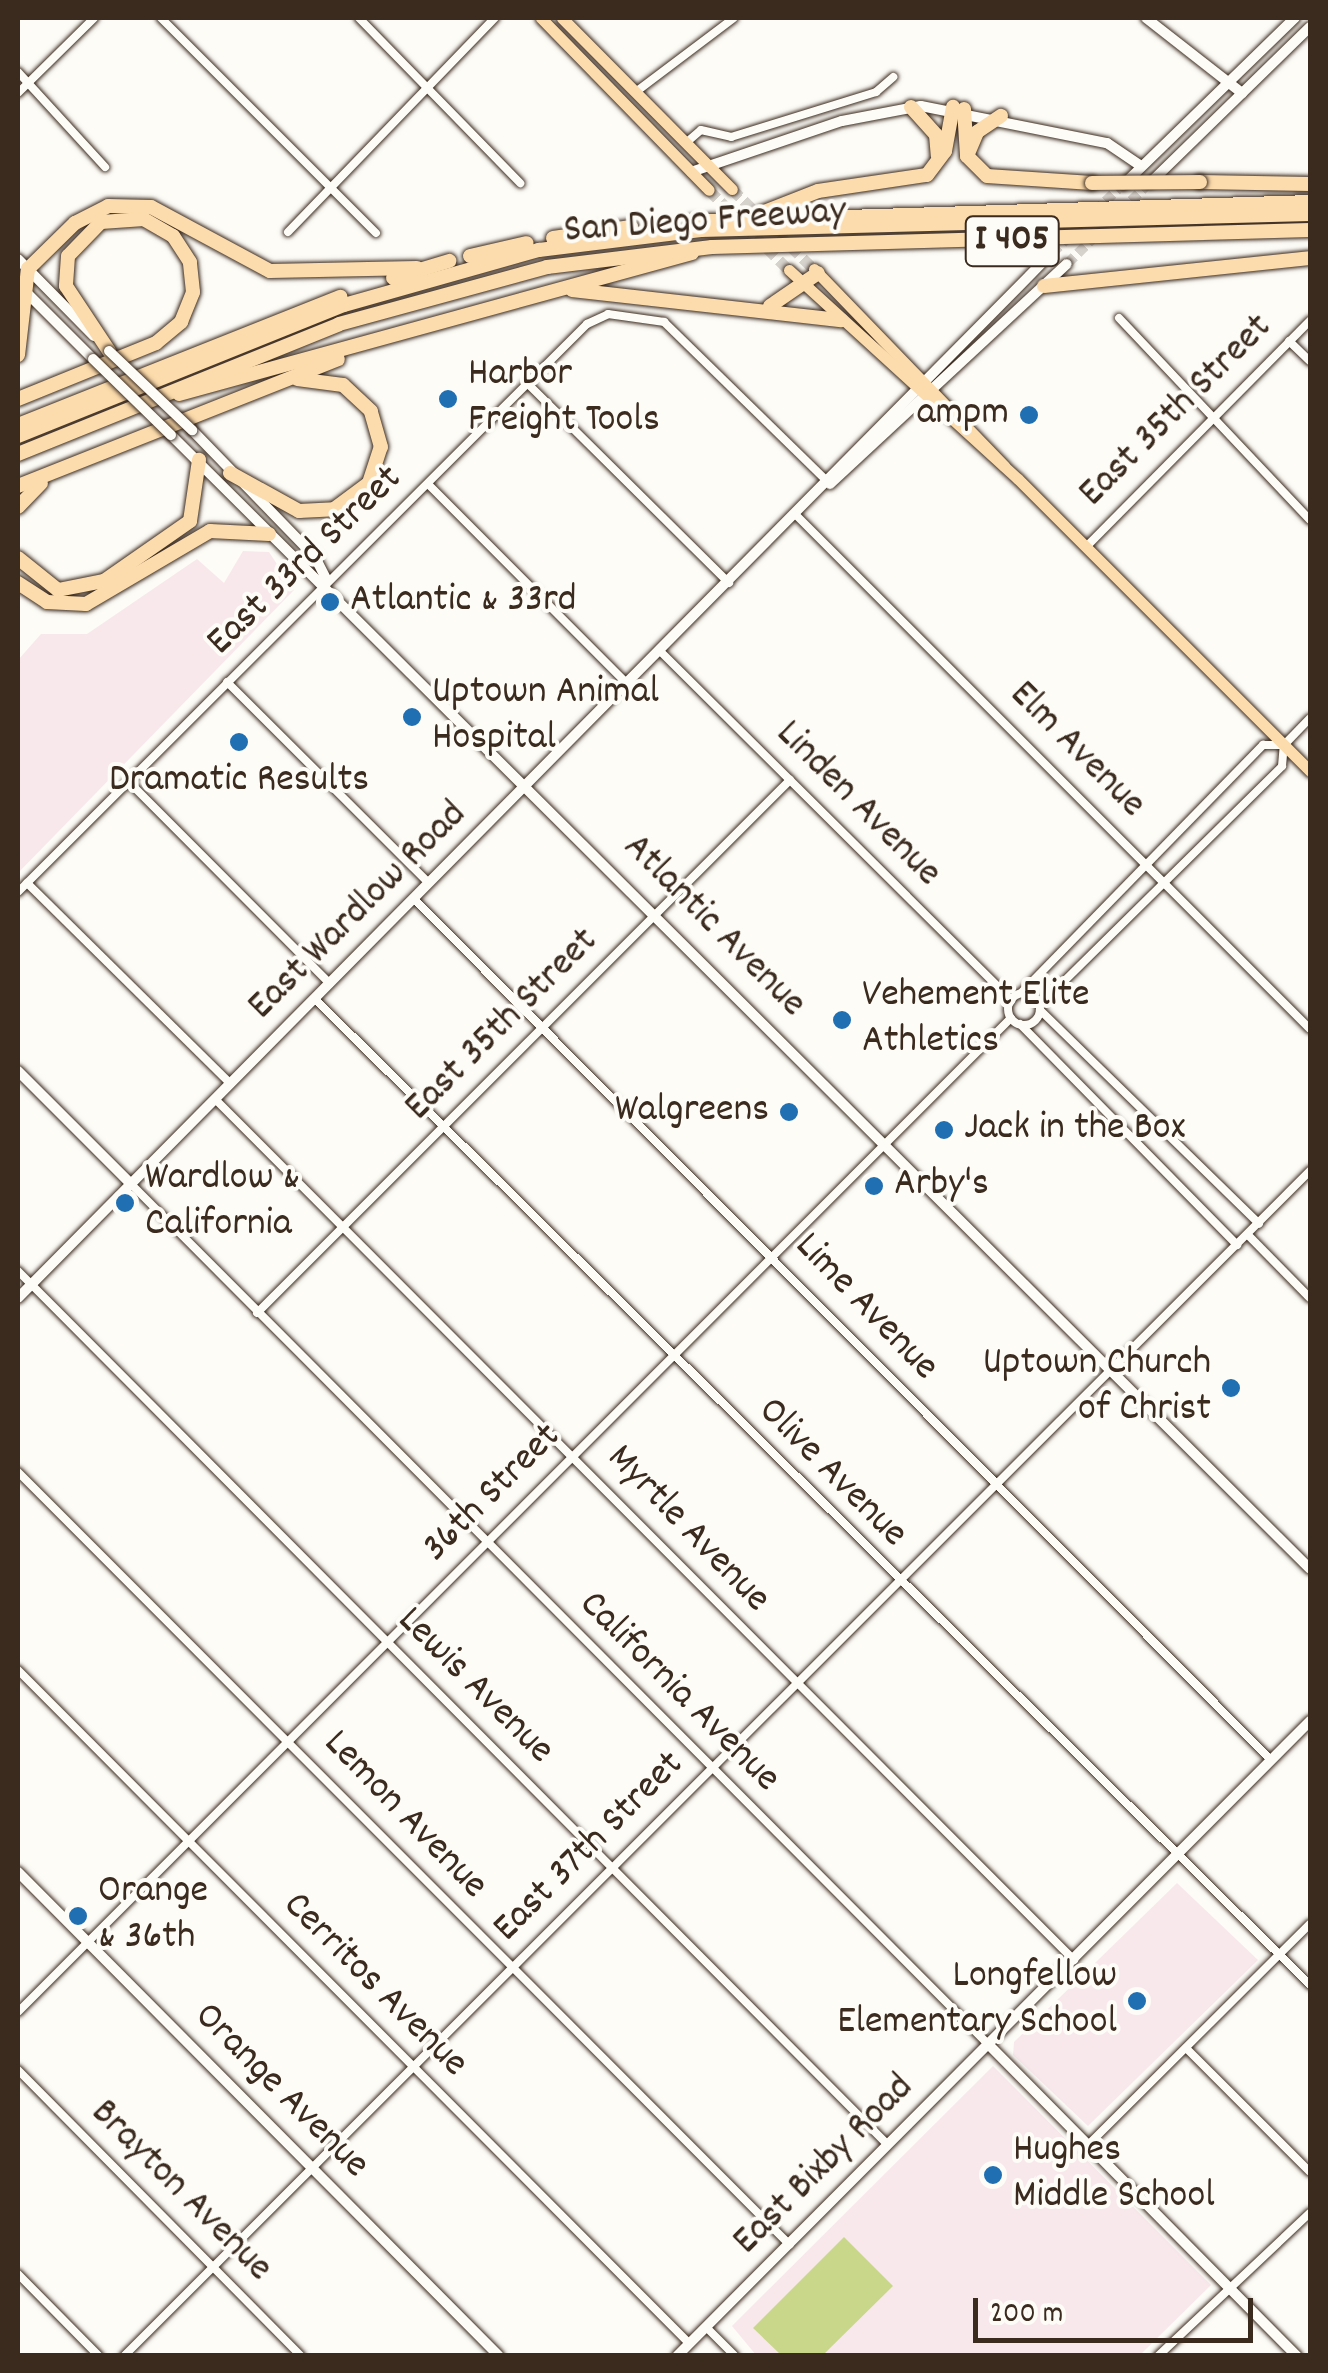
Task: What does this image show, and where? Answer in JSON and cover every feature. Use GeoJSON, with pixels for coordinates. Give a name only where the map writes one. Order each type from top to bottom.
{"type":"FeatureCollection","features":[{"type":"Feature","properties":{"kind":"highway"},"geometry":{"type":"LineString","coordinates":[[910,107],[936,135],[938,167]]}},
{"type":"Feature","properties":{"kind":"highway"},"geometry":{"type":"LineString","coordinates":[[959,108],[966,156],[1000,181],[1310,184]]}},
{"type":"Feature","properties":{"kind":"highway"},"geometry":{"type":"LineString","coordinates":[[750,218],[818,191],[907,182],[938,167],[959,108]]}},
{"type":"Feature","properties":{"kind":"highway"},"geometry":{"type":"LineString","coordinates":[[966,156],[977,132],[1001,116]]}},
{"type":"Feature","properties":{"kind":"highway","name":"San Diego Freeway"},"geometry":{"type":"LineString","coordinates":[[18,425],[422,268],[582,233],[750,218],[1310,202]]}},
{"type":"Feature","properties":{"kind":"highway"},"geometry":{"type":"LineString","coordinates":[[18,354],[23,264],[86,216],[129,204],[164,212],[270,271],[422,268]]}},
{"type":"Feature","properties":{"kind":"highway"},"geometry":{"type":"LineString","coordinates":[[172,394],[206,394],[411,325],[713,247],[738,234],[1310,217]]}},
{"type":"Feature","properties":{"kind":"highway"},"geometry":{"type":"LineString","coordinates":[[18,439],[344,305],[539,250],[702,230],[1310,217]]}},
{"type":"Feature","properties":{"kind":"highway"},"geometry":{"type":"LineString","coordinates":[[18,399],[156,343],[181,322],[193,292],[190,262],[174,236],[144,219],[101,222],[68,256],[66,286],[109,350]]}},
{"type":"Feature","properties":{"kind":"highway","name":"San Diego Freeway"},"geometry":{"type":"LineString","coordinates":[[18,454],[237,366],[476,282],[713,247],[1310,230]]}},
{"type":"Feature","properties":{"kind":"highway"},"geometry":{"type":"LineString","coordinates":[[1044,286],[1310,258]]}},
{"type":"Feature","properties":{"kind":"highway"},"geometry":{"type":"LineString","coordinates":[[760,308],[805,286],[816,271]]}},
{"type":"Feature","properties":{"kind":"highway"},"geometry":{"type":"LineString","coordinates":[[556,289],[760,308],[840,320]]}},
{"type":"Feature","properties":{"kind":"highway"},"geometry":{"type":"LineString","coordinates":[[18,486],[411,325]]}},
{"type":"Feature","properties":{"kind":"highway"},"geometry":{"type":"LineString","coordinates":[[18,439],[210,364],[237,366]]}},
{"type":"Feature","properties":{"kind":"highway"},"geometry":{"type":"LineString","coordinates":[[230,473],[310,512],[346,504],[374,475],[380,438],[366,403],[333,381],[282,380]]}},
{"type":"Feature","properties":{"kind":"highway"},"geometry":{"type":"LineString","coordinates":[[18,507],[87,458]]}},
{"type":"Feature","properties":{"kind":"highway"},"geometry":{"type":"LineString","coordinates":[[18,558],[58,590],[104,581],[190,521],[199,460]]}},
{"type":"Feature","properties":{"kind":"highway"},"geometry":{"type":"LineString","coordinates":[[18,583],[47,602],[86,604],[219,528],[268,534]]}},
{"type":"Feature","properties":{"kind":"main road"},"geometry":{"type":"LineString","coordinates":[[540,18],[709,190]]}},
{"type":"Feature","properties":{"kind":"main road"},"geometry":{"type":"LineString","coordinates":[[562,18],[732,189]]}},
{"type":"Feature","properties":{"kind":"main road"},"geometry":{"type":"LineString","coordinates":[[1146,18],[1242,93]]}},
{"type":"Feature","properties":{"kind":"main road"},"geometry":{"type":"LineString","coordinates":[[1118,189],[1295,18]]}},
{"type":"Feature","properties":{"kind":"main road"},"geometry":{"type":"LineString","coordinates":[[1145,187],[1310,27]]}},
{"type":"Feature","properties":{"kind":"main road"},"geometry":{"type":"LineString","coordinates":[[691,172],[910,107],[959,108],[1001,116],[1119,147],[1141,166]]}},
{"type":"Feature","properties":{"kind":"main road","name":"Atlantic Avenue"},"geometry":{"type":"LineString","coordinates":[[23,264],[315,557],[327,582]]}},
{"type":"Feature","properties":{"kind":"main road","name":"East Wardlow Road"},"geometry":{"type":"LineString","coordinates":[[18,1298],[830,484],[926,379],[1042,264]]}},
{"type":"Feature","properties":{"kind":"main road","name":"East Wardlow Road"},"geometry":{"type":"LineString","coordinates":[[830,484],[926,401],[1067,264]]}},
{"type":"Feature","properties":{"kind":"main road"},"geometry":{"type":"LineString","coordinates":[[789,270],[915,391],[1004,466]]}},
{"type":"Feature","properties":{"kind":"main road"},"geometry":{"type":"LineString","coordinates":[[816,271],[937,390],[1004,466],[1310,771]]}},
{"type":"Feature","properties":{"kind":"main road","name":"Atlantic Avenue"},"geometry":{"type":"LineString","coordinates":[[22,288],[199,460],[268,534],[327,582],[1310,1569]]}},
{"type":"Feature","properties":{"kind":"main road","name":"California Avenue"},"geometry":{"type":"LineString","coordinates":[[18,1071],[132,1184]]}},
{"type":"Feature","properties":{"kind":"main road","name":"East Bixby Road"},"geometry":{"type":"LineString","coordinates":[[677,2356],[1310,1722]]}},
{"type":"Feature","properties":{"kind":"main road","name":"Orange Avenue"},"geometry":{"type":"LineString","coordinates":[[18,1872],[499,2356]]}},
{"type":"Feature","properties":{"kind":"main road","name":"California Avenue"},"geometry":{"type":"LineString","coordinates":[[989,2045],[1298,2356]]}},
{"type":"Feature","properties":{"kind":"street"},"geometry":{"type":"LineString","coordinates":[[18,93],[94,18]]}},
{"type":"Feature","properties":{"kind":"street"},"geometry":{"type":"LineString","coordinates":[[161,18],[376,233]]}},
{"type":"Feature","properties":{"kind":"street"},"geometry":{"type":"LineString","coordinates":[[360,18],[520,184]]}},
{"type":"Feature","properties":{"kind":"street"},"geometry":{"type":"LineString","coordinates":[[288,232],[327,184],[495,18]]}},
{"type":"Feature","properties":{"kind":"street"},"geometry":{"type":"LineString","coordinates":[[637,90],[734,18]]}},
{"type":"Feature","properties":{"kind":"street"},"geometry":{"type":"LineString","coordinates":[[18,72],[105,166]]}},
{"type":"Feature","properties":{"kind":"street"},"geometry":{"type":"LineString","coordinates":[[687,142],[700,130],[731,137],[876,92],[893,76]]}},
{"type":"Feature","properties":{"kind":"street","name":"East 33rd Street"},"geometry":{"type":"LineString","coordinates":[[18,892],[587,324],[608,314],[655,317],[830,484]]}},
{"type":"Feature","properties":{"kind":"street"},"geometry":{"type":"LineString","coordinates":[[1119,318],[1310,520]]}},
{"type":"Feature","properties":{"kind":"street","name":"East 35th Street"},"geometry":{"type":"LineString","coordinates":[[1086,546],[1310,320]]}},
{"type":"Feature","properties":{"kind":"street"},"geometry":{"type":"LineString","coordinates":[[1289,341],[1310,361]]}},
{"type":"Feature","properties":{"kind":"street"},"geometry":{"type":"LineString","coordinates":[[528,384],[730,583]]}},
{"type":"Feature","properties":{"kind":"street"},"geometry":{"type":"LineString","coordinates":[[428,484],[628,685]]}},
{"type":"Feature","properties":{"kind":"street","name":"Elm Avenue"},"geometry":{"type":"LineString","coordinates":[[798,516],[1310,1029]]}},
{"type":"Feature","properties":{"kind":"street","name":"Linden Avenue"},"geometry":{"type":"LineString","coordinates":[[661,652],[1010,1000]]}},
{"type":"Feature","properties":{"kind":"street"},"geometry":{"type":"LineString","coordinates":[[227,682],[430,883]]}},
{"type":"Feature","properties":{"kind":"street"},"geometry":{"type":"LineString","coordinates":[[1020,1024],[1282,766],[1284,745],[1310,718]]}},
{"type":"Feature","properties":{"kind":"street"},"geometry":{"type":"LineString","coordinates":[[1237,1245],[1011,1018],[1010,1000],[1022,993],[1145,862],[1262,746],[1284,745]]}},
{"type":"Feature","properties":{"kind":"street","name":"East 35th Street"},"geometry":{"type":"LineString","coordinates":[[257,1313],[790,780]]}},
{"type":"Feature","properties":{"kind":"street"},"geometry":{"type":"LineString","coordinates":[[128,781],[330,984]]}},
{"type":"Feature","properties":{"kind":"street"},"geometry":{"type":"LineString","coordinates":[[27,882],[230,1084]]}},
{"type":"Feature","properties":{"kind":"street","name":"Lime Avenue"},"geometry":{"type":"LineString","coordinates":[[414,900],[774,1256],[1272,1760]]}},
{"type":"Feature","properties":{"kind":"street"},"geometry":{"type":"LineString","coordinates":[[1022,993],[1259,1224]]}},
{"type":"Feature","properties":{"kind":"street","name":"Olive Avenue"},"geometry":{"type":"LineString","coordinates":[[315,999],[1174,1858],[1310,1985]]}},
{"type":"Feature","properties":{"kind":"street","name":"36th Street"},"geometry":{"type":"LineString","coordinates":[[18,2012],[1011,1018]]}},
{"type":"Feature","properties":{"kind":"street","name":"Myrtle Avenue"},"geometry":{"type":"LineString","coordinates":[[216,1100],[1074,1960]]}},
{"type":"Feature","properties":{"kind":"street","name":"East 37th Street"},"geometry":{"type":"LineString","coordinates":[[124,2356],[1310,1172]]}},
{"type":"Feature","properties":{"kind":"street","name":"California Avenue"},"geometry":{"type":"LineString","coordinates":[[132,1184],[989,2045]]}},
{"type":"Feature","properties":{"kind":"street"},"geometry":{"type":"LineString","coordinates":[[1248,1236],[1310,1298]]}},
{"type":"Feature","properties":{"kind":"street","name":"Lewis Avenue"},"geometry":{"type":"LineString","coordinates":[[18,1270],[888,2145]]}},
{"type":"Feature","properties":{"kind":"street","name":"Lemon Avenue"},"geometry":{"type":"LineString","coordinates":[[18,1472],[790,2245]]}},
{"type":"Feature","properties":{"kind":"street","name":"Cerritos Avenue"},"geometry":{"type":"LineString","coordinates":[[18,1670],[689,2344]]}},
{"type":"Feature","properties":{"kind":"street"},"geometry":{"type":"LineString","coordinates":[[1088,2146],[1310,1924]]}},
{"type":"Feature","properties":{"kind":"street"},"geometry":{"type":"LineString","coordinates":[[1186,2048],[1310,2172]]}},
{"type":"Feature","properties":{"kind":"street","name":"Brayton Avenue"},"geometry":{"type":"LineString","coordinates":[[18,2070],[301,2356]]}},
{"type":"Feature","properties":{"kind":"street"},"geometry":{"type":"LineString","coordinates":[[1158,2356],[1232,2291],[1310,2213]]}},
{"type":"Feature","properties":{"kind":"street"},"geometry":{"type":"LineString","coordinates":[[18,2274],[99,2356]]}},
{"type":"Feature","properties":{"kind":"street"},"geometry":{"type":"LineString","coordinates":[[706,2326],[735,2356]]}},
{"type":"Feature","properties":{"kind":"shaded area"},"geometry":{"type":"Polygon","coordinates":[[[243,551],[269,552],[294,590],[18,873],[18,660],[41,634],[87,634],[197,559],[224,583],[243,551]]]}},
{"type":"Feature","properties":{"kind":"shaded area","name":"Longfellow Elementary School"},"geometry":{"type":"Polygon","coordinates":[[[1177,1883],[1258,1960],[1088,2126],[1013,2055],[1014,2042],[1177,1883]]]}},
{"type":"Feature","properties":{"kind":"shaded area","name":"Hughes Middle School"},"geometry":{"type":"Polygon","coordinates":[[[993,2066],[1211,2285],[1140,2355],[756,2355],[732,2326],[993,2066]]]}},
{"type":"Feature","properties":{"kind":"green space"},"geometry":{"type":"Polygon","coordinates":[[[844,2237],[893,2286],[823,2355],[781,2355],[753,2328],[844,2237]]]}},
{"type":"Feature","properties":{"kind":"tunnel"},"geometry":{"type":"LineString","coordinates":[[1067,264],[1145,187]]}},
{"type":"Feature","properties":{"kind":"tunnel"},"geometry":{"type":"LineString","coordinates":[[732,189],[814,269]]}},
{"type":"Feature","properties":{"kind":"tunnel"},"geometry":{"type":"LineString","coordinates":[[1041,264],[1118,189]]}},
{"type":"Feature","properties":{"kind":"tunnel"},"geometry":{"type":"LineString","coordinates":[[709,190],[789,270]]}},
{"type":"Feature","properties":{"kind":"place","name":"Harbor Freight Tools"},"geometry":{"type":"Point","coordinates":[448,399]}},
{"type":"Feature","properties":{"kind":"place","name":"ampm"},"geometry":{"type":"Point","coordinates":[1029,415]}},
{"type":"Feature","properties":{"kind":"place","name":"Atlantic & 33rd"},"geometry":{"type":"Point","coordinates":[330,602]}},
{"type":"Feature","properties":{"kind":"place","name":"Uptown Animal Hospital"},"geometry":{"type":"Point","coordinates":[412,717]}},
{"type":"Feature","properties":{"kind":"place","name":"Dramatic Results"},"geometry":{"type":"Point","coordinates":[239,742]}},
{"type":"Feature","properties":{"kind":"place","name":"Vehement Elite Athletics"},"geometry":{"type":"Point","coordinates":[842,1020]}},
{"type":"Feature","properties":{"kind":"place","name":"Walgreens"},"geometry":{"type":"Point","coordinates":[789,1112]}},
{"type":"Feature","properties":{"kind":"place","name":"Jack in the Box"},"geometry":{"type":"Point","coordinates":[944,1130]}},
{"type":"Feature","properties":{"kind":"place","name":"Arby's"},"geometry":{"type":"Point","coordinates":[874,1186]}},
{"type":"Feature","properties":{"kind":"place","name":"Wardlow & California"},"geometry":{"type":"Point","coordinates":[125,1203]}},
{"type":"Feature","properties":{"kind":"place","name":"Uptown Church of Christ"},"geometry":{"type":"Point","coordinates":[1231,1388]}},
{"type":"Feature","properties":{"kind":"place","name":"Orange & 36th"},"geometry":{"type":"Point","coordinates":[78,1916]}},
{"type":"Feature","properties":{"kind":"place","name":"Longfellow Elementary School"},"geometry":{"type":"Point","coordinates":[1137,2001]}},
{"type":"Feature","properties":{"kind":"place","name":"Hughes Middle School"},"geometry":{"type":"Point","coordinates":[993,2175]}}]}
